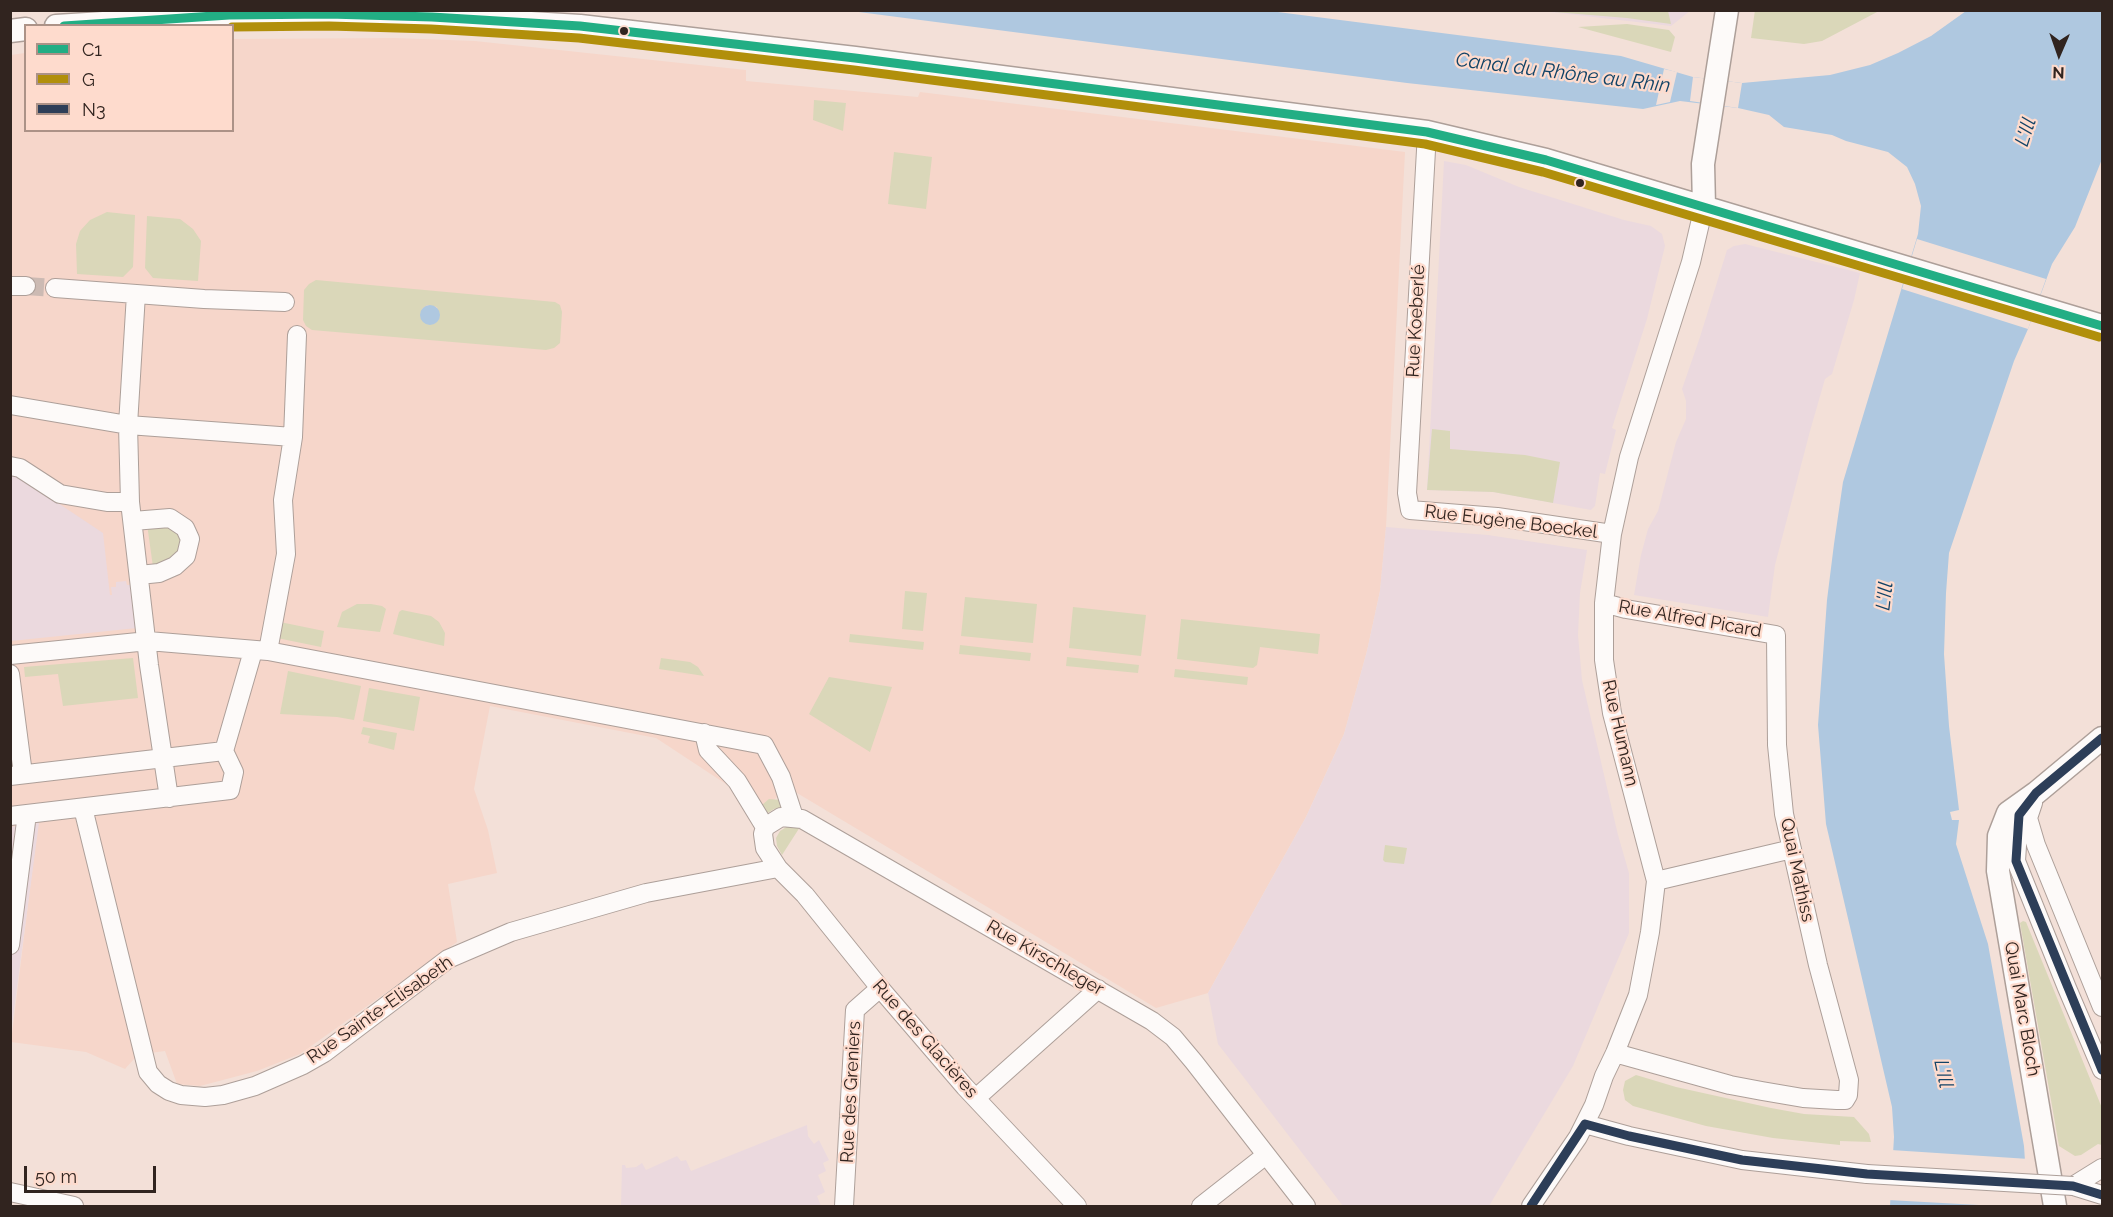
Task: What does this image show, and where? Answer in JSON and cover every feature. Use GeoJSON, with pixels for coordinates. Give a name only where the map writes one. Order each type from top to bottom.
{"type":"FeatureCollection","features":[{"type":"Feature","properties":{"kind":"main road"},"geometry":{"type":"LineString","coordinates":[[1704,206],[1704,156],[1727,10]]}},
{"type":"Feature","properties":{"kind":"main road"},"geometry":{"type":"LineString","coordinates":[[87,24],[229,15],[432,16],[580,26],[855,58],[1427,132],[1546,160],[2103,326]]}},
{"type":"Feature","properties":{"kind":"main road"},"geometry":{"type":"LineString","coordinates":[[2036,793],[2103,738]]}},
{"type":"Feature","properties":{"kind":"main road","name":"Quai Marc Bloch"},"geometry":{"type":"LineString","coordinates":[[2036,793],[2008,813],[1999,836],[1998,872],[2055,1206]]}},
{"type":"Feature","properties":{"kind":"street","name":"Rue Koeberlé"},"geometry":{"type":"LineString","coordinates":[[1410,510],[1407,493],[1427,132]]}},
{"type":"Feature","properties":{"kind":"street","name":"Rue Humann"},"geometry":{"type":"LineString","coordinates":[[1531,1206],[1585,1124],[1638,995],[1650,932],[1656,880],[1612,713],[1604,660],[1604,603],[1612,534],[1629,457],[1691,262],[1704,206]]}},
{"type":"Feature","properties":{"kind":"street"},"geometry":{"type":"LineString","coordinates":[[55,288],[285,302]]}},
{"type":"Feature","properties":{"kind":"street"},"geometry":{"type":"LineString","coordinates":[[135,294],[128,425],[130,502],[149,665],[169,798]]}},
{"type":"Feature","properties":{"kind":"street"},"geometry":{"type":"LineString","coordinates":[[10,945],[19,815],[230,790],[234,772],[224,751],[260,651],[286,554],[283,500],[293,437],[297,336]]}},
{"type":"Feature","properties":{"kind":"street"},"geometry":{"type":"LineString","coordinates":[[10,405],[128,425],[293,437]]}},
{"type":"Feature","properties":{"kind":"street"},"geometry":{"type":"LineString","coordinates":[[10,466],[20,468],[60,494],[107,502],[130,502]]}},
{"type":"Feature","properties":{"kind":"street","name":"Rue Eugène Boeckel"},"geometry":{"type":"LineString","coordinates":[[1410,510],[1497,517],[1612,534]]}},
{"type":"Feature","properties":{"kind":"street"},"geometry":{"type":"LineString","coordinates":[[133,521],[159,517],[170,518],[185,528],[190,539],[186,556],[175,566],[159,573],[140,575]]}},
{"type":"Feature","properties":{"kind":"street","name":"Rue Alfred Picard"},"geometry":{"type":"LineString","coordinates":[[1604,603],[1626,609],[1776,635]]}},
{"type":"Feature","properties":{"kind":"street","name":"Quai Mathiss"},"geometry":{"type":"LineString","coordinates":[[1615,1053],[1740,1087],[1803,1098],[1845,1100],[1848,1095],[1849,1080],[1818,965],[1791,849],[1777,745],[1776,635]]}},
{"type":"Feature","properties":{"kind":"street"},"geometry":{"type":"LineString","coordinates":[[10,655],[148,641],[260,651],[764,745],[781,777],[794,817],[781,817],[765,827]]}},
{"type":"Feature","properties":{"kind":"street"},"geometry":{"type":"LineString","coordinates":[[10,674],[17,775],[224,751]]}},
{"type":"Feature","properties":{"kind":"street"},"geometry":{"type":"LineString","coordinates":[[704,733],[708,750],[737,781],[765,827],[765,848],[778,868]]}},
{"type":"Feature","properties":{"kind":"street"},"geometry":{"type":"LineString","coordinates":[[2036,793],[2028,818],[2036,845],[2103,1007]]}},
{"type":"Feature","properties":{"kind":"street"},"geometry":{"type":"LineString","coordinates":[[2036,793],[2019,815],[2016,861],[2103,1070]]}},
{"type":"Feature","properties":{"kind":"street","name":"Rue Sainte-Elisabeth"},"geometry":{"type":"LineString","coordinates":[[83,808],[147,1072],[158,1084],[169,1091],[189,1096],[205,1097],[255,1086],[303,1065],[324,1053],[448,958],[511,932],[646,893],[778,868]]}},
{"type":"Feature","properties":{"kind":"street","name":"Rue Kirschleger"},"geometry":{"type":"LineString","coordinates":[[794,817],[802,819],[1152,1021],[1173,1037],[1306,1206]]}},
{"type":"Feature","properties":{"kind":"street"},"geometry":{"type":"LineString","coordinates":[[1656,880],[1791,849]]}},
{"type":"Feature","properties":{"kind":"street","name":"Rue des Glacières"},"geometry":{"type":"LineString","coordinates":[[778,868],[805,895],[879,988],[976,1098],[1077,1206]]}},
{"type":"Feature","properties":{"kind":"street","name":"Rue des Greniers"},"geometry":{"type":"LineString","coordinates":[[844,1206],[855,1010],[879,988]]}},
{"type":"Feature","properties":{"kind":"street"},"geometry":{"type":"LineString","coordinates":[[976,1098],[1098,989]]}},
{"type":"Feature","properties":{"kind":"street"},"geometry":{"type":"LineString","coordinates":[[1585,1124],[1629,1136],[1742,1160],[1867,1174],[2103,1188]]}},
{"type":"Feature","properties":{"kind":"street"},"geometry":{"type":"LineString","coordinates":[[1201,1206],[1266,1155]]}},
{"type":"Feature","properties":{"kind":"street"},"geometry":{"type":"LineString","coordinates":[[2073,1186],[2103,1168]]}},
{"type":"Feature","properties":{"kind":"street"},"geometry":{"type":"LineString","coordinates":[[2073,1186],[2103,1195]]}},
{"type":"Feature","properties":{"kind":"street"},"geometry":{"type":"LineString","coordinates":[[10,1192],[74,1206]]}},
{"type":"Feature","properties":{"kind":"shaded area"},"geometry":{"type":"Polygon","coordinates":[[[1755,10],[1879,11],[1822,41],[1804,44],[1751,38],[1755,10]]]}},
{"type":"Feature","properties":{"kind":"shaded area"},"geometry":{"type":"Polygon","coordinates":[[[1542,11],[1690,11],[1671,26],[1542,11]]]}},
{"type":"Feature","properties":{"kind":"shaded area"},"geometry":{"type":"Polygon","coordinates":[[[1542,11],[1668,11],[1671,24],[1627,18],[1542,11]]]}},
{"type":"Feature","properties":{"kind":"shaded area"},"geometry":{"type":"Polygon","coordinates":[[[1627,24],[1669,30],[1675,37],[1671,52],[1578,27],[1627,24]]]}},
{"type":"Feature","properties":{"kind":"shaded area"},"geometry":{"type":"Polygon","coordinates":[[[395,38],[475,41],[746,70],[746,81],[918,97],[920,92],[1405,152],[1386,527],[1380,591],[1367,651],[1344,734],[1306,817],[1208,993],[1156,1008],[787,787],[761,813],[735,790],[656,738],[490,706],[474,789],[488,830],[497,873],[448,884],[457,942],[300,1054],[257,1071],[200,1086],[177,1084],[165,1051],[143,1054],[134,1059],[125,1069],[86,1052],[11,1042],[38,823],[11,827],[11,55],[24,53],[24,132],[234,132],[234,39],[395,38]]]}},
{"type":"Feature","properties":{"kind":"shaded area"},"geometry":{"type":"Polygon","coordinates":[[[814,100],[846,103],[843,131],[813,120],[814,100]]]}},
{"type":"Feature","properties":{"kind":"shaded area"},"geometry":{"type":"Polygon","coordinates":[[[894,152],[932,157],[926,209],[888,204],[894,152]]]}},
{"type":"Feature","properties":{"kind":"shaded area"},"geometry":{"type":"Polygon","coordinates":[[[1444,161],[1466,165],[1519,187],[1624,220],[1651,226],[1662,234],[1665,246],[1647,319],[1612,428],[1616,430],[1605,474],[1600,473],[1595,506],[1591,510],[1493,492],[1427,490],[1444,161]]]}},
{"type":"Feature","properties":{"kind":"shaded area"},"geometry":{"type":"Polygon","coordinates":[[[107,212],[135,215],[133,267],[123,277],[77,274],[76,244],[80,231],[90,220],[107,212]]]}},
{"type":"Feature","properties":{"kind":"shaded area"},"geometry":{"type":"Polygon","coordinates":[[[147,216],[180,219],[193,229],[201,241],[198,281],[153,278],[145,268],[147,216]]]}},
{"type":"Feature","properties":{"kind":"shaded area"},"geometry":{"type":"Polygon","coordinates":[[[1745,244],[1860,273],[1832,374],[1825,379],[1810,431],[1775,565],[1768,617],[1634,595],[1648,529],[1658,511],[1676,442],[1686,419],[1686,401],[1682,389],[1727,250],[1745,244]]]}},
{"type":"Feature","properties":{"kind":"shaded area"},"geometry":{"type":"Polygon","coordinates":[[[316,280],[555,302],[560,305],[562,312],[560,343],[546,350],[312,330],[303,320],[304,290],[316,280]],[[427,305],[422,309],[434,324],[439,319],[437,307],[427,305]]]}},
{"type":"Feature","properties":{"kind":"shaded area"},"geometry":{"type":"Polygon","coordinates":[[[1432,429],[1450,431],[1450,449],[1525,455],[1560,462],[1553,503],[1493,492],[1427,490],[1432,429]]]}},
{"type":"Feature","properties":{"kind":"shaded area"},"geometry":{"type":"Polygon","coordinates":[[[10,475],[16,475],[103,533],[110,595],[112,595],[111,587],[116,587],[116,582],[126,581],[127,585],[132,585],[137,628],[11,641],[10,475]]]}},
{"type":"Feature","properties":{"kind":"shaded area"},"geometry":{"type":"Polygon","coordinates":[[[147,524],[165,525],[180,535],[181,548],[171,561],[153,567],[147,524]]]}},
{"type":"Feature","properties":{"kind":"shaded area"},"geometry":{"type":"Polygon","coordinates":[[[1386,527],[1488,535],[1587,550],[1580,593],[1578,635],[1582,680],[1629,873],[1629,933],[1573,1066],[1489,1206],[1343,1206],[1218,1044],[1208,993],[1306,817],[1344,734],[1367,651],[1380,591],[1386,527]]]}},
{"type":"Feature","properties":{"kind":"shaded area"},"geometry":{"type":"Polygon","coordinates":[[[905,591],[927,593],[923,631],[902,629],[905,591]]]}},
{"type":"Feature","properties":{"kind":"shaded area"},"geometry":{"type":"Polygon","coordinates":[[[965,597],[1037,604],[1033,643],[961,636],[965,597]]]}},
{"type":"Feature","properties":{"kind":"shaded area"},"geometry":{"type":"Polygon","coordinates":[[[357,604],[371,604],[386,609],[380,632],[337,627],[342,612],[357,604]]]}},
{"type":"Feature","properties":{"kind":"shaded area"},"geometry":{"type":"Polygon","coordinates":[[[1073,607],[1146,615],[1141,656],[1069,648],[1073,607]]]}},
{"type":"Feature","properties":{"kind":"shaded area"},"geometry":{"type":"Polygon","coordinates":[[[402,610],[431,616],[439,622],[445,633],[444,646],[393,634],[399,612],[402,610]]]}},
{"type":"Feature","properties":{"kind":"shaded area"},"geometry":{"type":"Polygon","coordinates":[[[1181,619],[1320,634],[1318,654],[1260,647],[1257,665],[1253,668],[1177,659],[1181,619]]]}},
{"type":"Feature","properties":{"kind":"shaded area"},"geometry":{"type":"Polygon","coordinates":[[[280,622],[324,631],[321,647],[277,638],[280,622]]]}},
{"type":"Feature","properties":{"kind":"shaded area"},"geometry":{"type":"Polygon","coordinates":[[[850,634],[924,642],[923,650],[849,642],[850,634]]]}},
{"type":"Feature","properties":{"kind":"shaded area"},"geometry":{"type":"Polygon","coordinates":[[[960,645],[1031,653],[1030,661],[959,654],[960,645]]]}},
{"type":"Feature","properties":{"kind":"shaded area"},"geometry":{"type":"Polygon","coordinates":[[[1067,657],[1139,665],[1138,673],[1066,666],[1067,657]]]}},
{"type":"Feature","properties":{"kind":"shaded area"},"geometry":{"type":"Polygon","coordinates":[[[133,658],[138,698],[63,706],[58,674],[25,677],[24,667],[133,658]]]}},
{"type":"Feature","properties":{"kind":"shaded area"},"geometry":{"type":"Polygon","coordinates":[[[661,658],[690,662],[698,667],[704,676],[659,669],[661,658]]]}},
{"type":"Feature","properties":{"kind":"shaded area"},"geometry":{"type":"Polygon","coordinates":[[[1175,669],[1248,677],[1247,685],[1174,677],[1175,669]]]}},
{"type":"Feature","properties":{"kind":"shaded area"},"geometry":{"type":"Polygon","coordinates":[[[288,671],[361,686],[354,720],[280,714],[288,671]]]}},
{"type":"Feature","properties":{"kind":"shaded area"},"geometry":{"type":"Polygon","coordinates":[[[829,677],[892,687],[870,752],[809,714],[829,677]]]}},
{"type":"Feature","properties":{"kind":"shaded area"},"geometry":{"type":"Polygon","coordinates":[[[369,688],[420,697],[414,731],[363,721],[369,688]]]}},
{"type":"Feature","properties":{"kind":"shaded area"},"geometry":{"type":"Polygon","coordinates":[[[363,727],[397,733],[394,750],[368,743],[370,736],[361,734],[363,727]]]}},
{"type":"Feature","properties":{"kind":"shaded area"},"geometry":{"type":"Polygon","coordinates":[[[769,799],[782,800],[788,806],[774,809],[766,814],[762,805],[769,799]]]}},
{"type":"Feature","properties":{"kind":"shaded area"},"geometry":{"type":"Polygon","coordinates":[[[39,823],[11,1032],[11,827],[39,823]]]}},
{"type":"Feature","properties":{"kind":"shaded area"},"geometry":{"type":"Polygon","coordinates":[[[788,826],[800,827],[782,855],[776,838],[780,831],[788,826]]]}},
{"type":"Feature","properties":{"kind":"shaded area"},"geometry":{"type":"Polygon","coordinates":[[[1385,845],[1407,848],[1404,864],[1383,860],[1385,845]]]}},
{"type":"Feature","properties":{"kind":"shaded area"},"geometry":{"type":"Polygon","coordinates":[[[2026,922],[2102,1108],[2102,1145],[2098,1144],[2081,1155],[2075,1156],[2059,1146],[2020,923],[2026,922]]]}},
{"type":"Feature","properties":{"kind":"shaded area"},"geometry":{"type":"Polygon","coordinates":[[[1636,1075],[1676,1087],[1771,1108],[1804,1114],[1854,1117],[1869,1134],[1871,1142],[1840,1141],[1840,1145],[1773,1138],[1706,1126],[1633,1106],[1625,1100],[1623,1090],[1625,1081],[1636,1075]]]}},
{"type":"Feature","properties":{"kind":"shaded area"},"geometry":{"type":"Polygon","coordinates":[[[807,1125],[808,1136],[814,1144],[819,1140],[829,1160],[823,1163],[826,1171],[818,1175],[825,1192],[817,1196],[821,1206],[621,1206],[622,1165],[626,1168],[636,1167],[642,1163],[646,1170],[677,1156],[681,1161],[686,1160],[691,1171],[807,1125]]]}},
{"type":"Feature","properties":{"kind":"water"},"geometry":{"type":"Polygon","coordinates":[[[851,11],[1270,11],[1621,56],[1693,77],[1742,83],[1830,75],[1870,65],[1931,36],[1966,11],[2102,11],[2102,159],[2075,227],[2052,264],[2014,361],[1949,553],[1946,593],[1944,654],[1949,726],[1959,810],[1950,812],[1952,820],[1959,820],[1956,844],[1988,944],[2024,1146],[2028,1206],[1890,1206],[1894,1137],[1892,1107],[1826,824],[1818,725],[1827,600],[1843,482],[1918,234],[1921,206],[1907,167],[1888,152],[1832,135],[1784,127],[1769,115],[1738,108],[1680,101],[1643,109],[1407,83],[851,11]]]}},
{"type":"Feature","properties":{"kind":"water"},"geometry":{"type":"Polygon","coordinates":[[[430,305],[437,308],[440,315],[437,322],[430,325],[423,322],[420,315],[423,308],[430,305]]]}},
{"type":"Feature","properties":{"kind":"pier"},"geometry":{"type":"Polygon","coordinates":[[[1664,69],[1677,72],[1670,102],[1656,105],[1664,69]]]}},
{"type":"Feature","properties":{"kind":"pier"},"geometry":{"type":"Polygon","coordinates":[[[1693,77],[1742,83],[1738,108],[1690,101],[1693,77]]]}},
{"type":"Feature","properties":{"kind":"pier"},"geometry":{"type":"Polygon","coordinates":[[[1917,239],[2046,279],[2028,329],[1902,289],[1917,239]]]}},
{"type":"Feature","properties":{"kind":"pier"},"geometry":{"type":"Polygon","coordinates":[[[1891,1150],[2029,1159],[2031,1206],[1888,1200],[1891,1150]]]}},
{"type":"Feature","properties":{"kind":"tunnel"},"geometry":{"type":"LineString","coordinates":[[26,286],[55,288]]}},
{"type":"Feature","properties":{"kind":"transit line","name":"C1"},"geometry":{"type":"LineString","coordinates":[[94,24],[229,15],[329,14],[432,17],[580,26],[855,58],[1427,132],[1546,160],[2102,326]]}},
{"type":"Feature","properties":{"kind":"transit line","name":"G"},"geometry":{"type":"LineString","coordinates":[[234,27],[329,26],[431,29],[579,38],[854,70],[1425,144],[1543,172],[2099,337]]}},
{"type":"Feature","properties":{"kind":"transit line","name":"N3"},"geometry":{"type":"LineString","coordinates":[[2102,738],[2036,793],[2019,815],[2016,861],[2102,1070]]}},
{"type":"Feature","properties":{"kind":"transit line","name":"N3"},"geometry":{"type":"LineString","coordinates":[[1585,1124],[1629,1136],[1742,1160],[1867,1174],[2073,1186],[2102,1195]]}},
{"type":"Feature","properties":{"kind":"transit line","name":"N3"},"geometry":{"type":"LineString","coordinates":[[1531,1206],[1585,1124]]}},
{"type":"Feature","properties":{"kind":"water label","name":"Canal du Rhône au Rhin"},"geometry":{"type":"Point","coordinates":[1563,73]}},
{"type":"Feature","properties":{"kind":"water label","name":"L'Ill"},"geometry":{"type":"Point","coordinates":[2026,132]}},
{"type":"Feature","properties":{"kind":"water label","name":"L'Ill"},"geometry":{"type":"Point","coordinates":[1885,596]}},
{"type":"Feature","properties":{"kind":"water label","name":"L'Ill"},"geometry":{"type":"Point","coordinates":[1943,1074]}}]}
